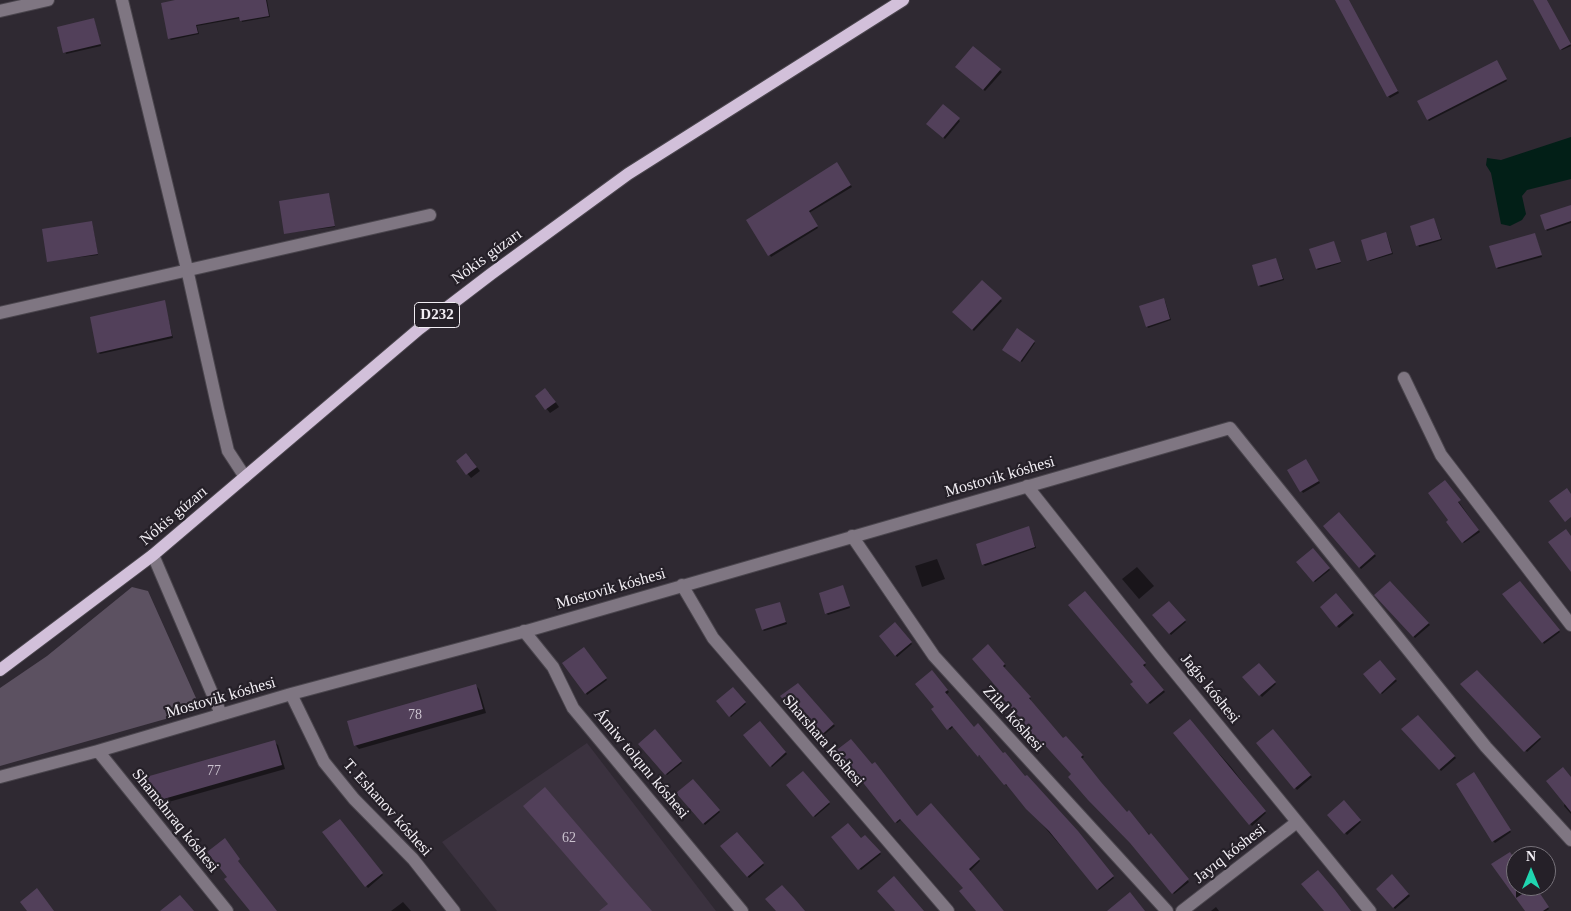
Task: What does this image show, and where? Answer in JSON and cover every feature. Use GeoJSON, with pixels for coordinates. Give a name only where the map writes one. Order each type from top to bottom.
{"type":"FeatureCollection","features":[{"type":"Feature","properties":{"kind":"main road","name":"Nókis gúzarı"},"geometry":{"type":"LineString","coordinates":[[0,670],[153,555],[419,329],[621,180],[903,0]]}},
{"type":"Feature","properties":{"kind":"street"},"geometry":{"type":"LineString","coordinates":[[0,11],[48,0]]}},
{"type":"Feature","properties":{"kind":"street"},"geometry":{"type":"LineString","coordinates":[[122,0],[187,269],[228,450],[245,477]]}},
{"type":"Feature","properties":{"kind":"street"},"geometry":{"type":"LineString","coordinates":[[0,312],[430,215]]}},
{"type":"Feature","properties":{"kind":"street"},"geometry":{"type":"LineString","coordinates":[[1404,378],[1442,455],[1571,625]]}},
{"type":"Feature","properties":{"kind":"street","name":"Mostovik kóshesi"},"geometry":{"type":"LineString","coordinates":[[0,777],[98,751],[291,694],[524,631],[1230,428],[1486,747],[1571,840]]}},
{"type":"Feature","properties":{"kind":"street","name":"Jaǵıs kóshesi"},"geometry":{"type":"LineString","coordinates":[[1027,486],[1370,911]]}},
{"type":"Feature","properties":{"kind":"street","name":"Zilal kóshesi"},"geometry":{"type":"LineString","coordinates":[[852,536],[934,656],[1167,911]]}},
{"type":"Feature","properties":{"kind":"street"},"geometry":{"type":"LineString","coordinates":[[153,555],[221,714]]}},
{"type":"Feature","properties":{"kind":"street","name":"Sharshara kóshesi"},"geometry":{"type":"LineString","coordinates":[[682,585],[713,638],[948,911]]}},
{"type":"Feature","properties":{"kind":"street","name":"Ámiw tolqını kóshesi"},"geometry":{"type":"LineString","coordinates":[[524,631],[553,667],[573,708],[742,911]]}},
{"type":"Feature","properties":{"kind":"street","name":"T. Eshanov kóshesi"},"geometry":{"type":"LineString","coordinates":[[291,694],[324,762],[354,798],[413,859],[454,911]]}},
{"type":"Feature","properties":{"kind":"street","name":"Shamshıraq kóshesi"},"geometry":{"type":"LineString","coordinates":[[98,751],[227,911]]}},
{"type":"Feature","properties":{"kind":"street","name":"Jayıq kóshesi"},"geometry":{"type":"LineString","coordinates":[[1182,911],[1297,822]]}},
{"type":"Feature","properties":{"kind":"shaded area"},"geometry":{"type":"Polygon","coordinates":[[[1571,137],[1571,179],[1527,190],[1522,196],[1526,214],[1522,220],[1510,226],[1501,224],[1491,173],[1486,165],[1487,158],[1501,160],[1571,137]]]}},
{"type":"Feature","properties":{"kind":"shaded area"},"geometry":{"type":"Polygon","coordinates":[[[132,587],[148,591],[196,698],[190,712],[0,766],[0,688],[47,656],[132,587]]]}},
{"type":"Feature","properties":{"kind":"shaded area"},"geometry":{"type":"Polygon","coordinates":[[[587,743],[716,911],[497,911],[442,842],[587,743]]]}},
{"type":"Feature","properties":{"kind":"building"},"geometry":{"type":"Polygon","coordinates":[[[175,0],[266,0],[269,16],[240,21],[239,17],[196,25],[198,33],[168,39],[161,3],[175,0]]]}},
{"type":"Feature","properties":{"kind":"building"},"geometry":{"type":"Polygon","coordinates":[[[1335,0],[1349,0],[1398,91],[1387,97],[1335,0]]]}},
{"type":"Feature","properties":{"kind":"building"},"geometry":{"type":"Polygon","coordinates":[[[1533,0],[1547,0],[1571,44],[1560,50],[1533,0]]]}},
{"type":"Feature","properties":{"kind":"building"},"geometry":{"type":"Polygon","coordinates":[[[94,18],[101,44],[63,53],[57,27],[94,18]]]}},
{"type":"Feature","properties":{"kind":"building"},"geometry":{"type":"Polygon","coordinates":[[[973,46],[1001,69],[983,90],[955,67],[973,46]]]}},
{"type":"Feature","properties":{"kind":"building"},"geometry":{"type":"Polygon","coordinates":[[[1497,60],[1507,79],[1427,120],[1417,101],[1497,60]]]}},
{"type":"Feature","properties":{"kind":"building"},"geometry":{"type":"Polygon","coordinates":[[[943,104],[960,118],[943,138],[926,124],[943,104]]]}},
{"type":"Feature","properties":{"kind":"building"},"geometry":{"type":"Polygon","coordinates":[[[837,162],[851,185],[809,211],[818,226],[768,256],[746,220],[837,162]]]}},
{"type":"Feature","properties":{"kind":"building"},"geometry":{"type":"Polygon","coordinates":[[[329,193],[335,226],[284,234],[279,201],[329,193]]]}},
{"type":"Feature","properties":{"kind":"building"},"geometry":{"type":"Polygon","coordinates":[[[1571,205],[1571,221],[1545,230],[1540,215],[1571,205]]]}},
{"type":"Feature","properties":{"kind":"building"},"geometry":{"type":"Polygon","coordinates":[[[1434,218],[1441,239],[1416,246],[1410,226],[1434,218]]]}},
{"type":"Feature","properties":{"kind":"building"},"geometry":{"type":"Polygon","coordinates":[[[92,221],[98,254],[47,262],[42,229],[92,221]]]}},
{"type":"Feature","properties":{"kind":"building"},"geometry":{"type":"Polygon","coordinates":[[[1386,232],[1392,253],[1367,261],[1361,240],[1386,232]]]}},
{"type":"Feature","properties":{"kind":"building"},"geometry":{"type":"Polygon","coordinates":[[[1535,233],[1542,255],[1496,268],[1489,246],[1535,233]]]}},
{"type":"Feature","properties":{"kind":"building"},"geometry":{"type":"Polygon","coordinates":[[[1334,241],[1341,262],[1316,269],[1309,249],[1334,241]]]}},
{"type":"Feature","properties":{"kind":"building"},"geometry":{"type":"Polygon","coordinates":[[[1276,258],[1283,279],[1258,286],[1252,265],[1276,258]]]}},
{"type":"Feature","properties":{"kind":"building"},"geometry":{"type":"Polygon","coordinates":[[[982,280],[1002,298],[972,330],[952,312],[982,280]]]}},
{"type":"Feature","properties":{"kind":"building"},"geometry":{"type":"Polygon","coordinates":[[[1164,298],[1170,319],[1146,327],[1139,306],[1164,298]]]}},
{"type":"Feature","properties":{"kind":"building"},"geometry":{"type":"Polygon","coordinates":[[[165,300],[172,336],[97,353],[90,317],[165,300]]]}},
{"type":"Feature","properties":{"kind":"building"},"geometry":{"type":"Polygon","coordinates":[[[1017,328],[1035,341],[1020,362],[1002,350],[1017,328]]]}},
{"type":"Feature","properties":{"kind":"building"},"geometry":{"type":"Polygon","coordinates":[[[545,388],[556,402],[545,410],[535,396],[545,388]]]}},
{"type":"Feature","properties":{"kind":"building"},"geometry":{"type":"Polygon","coordinates":[[[466,453],[477,467],[466,475],[456,461],[466,453]]]}},
{"type":"Feature","properties":{"kind":"building"},"geometry":{"type":"Polygon","coordinates":[[[1306,459],[1319,481],[1300,492],[1287,470],[1306,459]]]}},
{"type":"Feature","properties":{"kind":"building"},"geometry":{"type":"Polygon","coordinates":[[[1445,480],[1461,500],[1458,502],[1479,530],[1462,543],[1428,493],[1445,480]]]}},
{"type":"Feature","properties":{"kind":"building"},"geometry":{"type":"Polygon","coordinates":[[[1567,488],[1571,494],[1571,517],[1565,522],[1549,501],[1567,488]]]}},
{"type":"Feature","properties":{"kind":"building"},"geometry":{"type":"Polygon","coordinates":[[[1339,512],[1375,554],[1359,568],[1323,526],[1339,512]]]}},
{"type":"Feature","properties":{"kind":"building"},"geometry":{"type":"Polygon","coordinates":[[[1029,526],[1035,547],[982,565],[976,544],[1029,526]]]}},
{"type":"Feature","properties":{"kind":"building"},"geometry":{"type":"Polygon","coordinates":[[[1566,529],[1571,536],[1571,572],[1548,542],[1566,529]]]}},
{"type":"Feature","properties":{"kind":"building"},"geometry":{"type":"Polygon","coordinates":[[[1313,548],[1330,568],[1313,582],[1296,562],[1313,548]]]}},
{"type":"Feature","properties":{"kind":"building"},"geometry":{"type":"Polygon","coordinates":[[[1390,581],[1429,623],[1413,637],[1374,595],[1390,581]]]}},
{"type":"Feature","properties":{"kind":"building"},"geometry":{"type":"Polygon","coordinates":[[[1520,581],[1560,630],[1542,643],[1502,594],[1520,581]]]}},
{"type":"Feature","properties":{"kind":"building"},"geometry":{"type":"Polygon","coordinates":[[[843,585],[850,606],[825,614],[819,593],[843,585]]]}},
{"type":"Feature","properties":{"kind":"building"},"geometry":{"type":"Polygon","coordinates":[[[1085,591],[1146,663],[1143,665],[1164,690],[1147,704],[1130,684],[1133,682],[1068,605],[1085,591]]]}},
{"type":"Feature","properties":{"kind":"building"},"geometry":{"type":"Polygon","coordinates":[[[1336,593],[1353,613],[1336,627],[1320,607],[1336,593]]]}},
{"type":"Feature","properties":{"kind":"building"},"geometry":{"type":"Polygon","coordinates":[[[1169,601],[1186,620],[1169,634],[1152,615],[1169,601]]]}},
{"type":"Feature","properties":{"kind":"building"},"geometry":{"type":"Polygon","coordinates":[[[780,602],[786,622],[762,630],[755,609],[780,602]]]}},
{"type":"Feature","properties":{"kind":"building"},"geometry":{"type":"Polygon","coordinates":[[[895,622],[912,642],[895,656],[879,636],[895,622]]]}},
{"type":"Feature","properties":{"kind":"building"},"geometry":{"type":"Polygon","coordinates":[[[988,644],[1005,664],[1003,666],[1031,697],[1029,698],[1063,738],[1066,736],[1083,755],[1081,757],[1101,782],[1127,812],[1129,810],[1149,835],[1151,833],[1189,879],[1172,894],[1130,843],[1068,777],[1071,774],[1042,742],[1040,744],[1023,725],[1025,723],[997,692],[999,690],[972,659],[988,644]]]}},
{"type":"Feature","properties":{"kind":"building"},"geometry":{"type":"Polygon","coordinates":[[[584,647],[607,678],[585,694],[562,663],[584,647]]]}},
{"type":"Feature","properties":{"kind":"building"},"geometry":{"type":"Polygon","coordinates":[[[1380,660],[1396,679],[1380,694],[1363,674],[1380,660]]]}},
{"type":"Feature","properties":{"kind":"building"},"geometry":{"type":"Polygon","coordinates":[[[1259,663],[1276,682],[1259,696],[1242,677],[1259,663]]]}},
{"type":"Feature","properties":{"kind":"building"},"geometry":{"type":"Polygon","coordinates":[[[932,670],[948,690],[945,692],[974,727],[978,723],[1003,753],[1005,752],[1025,776],[1027,775],[1078,831],[1114,876],[1097,890],[1049,831],[1026,809],[1006,784],[1004,785],[952,726],[947,730],[931,709],[934,707],[915,684],[932,670]]]}},
{"type":"Feature","properties":{"kind":"building"},"geometry":{"type":"Polygon","coordinates":[[[1477,670],[1541,737],[1524,752],[1460,684],[1477,670]]]}},
{"type":"Feature","properties":{"kind":"building"},"geometry":{"type":"Polygon","coordinates":[[[798,683],[834,724],[818,738],[780,696],[798,683]]]}},
{"type":"Feature","properties":{"kind":"building"},"geometry":{"type":"Polygon","coordinates":[[[476,684],[483,709],[354,746],[347,721],[476,684]]]}},
{"type":"Feature","properties":{"kind":"building"},"geometry":{"type":"Polygon","coordinates":[[[733,687],[746,702],[729,717],[716,701],[733,687]]]}},
{"type":"Feature","properties":{"kind":"building"},"geometry":{"type":"Polygon","coordinates":[[[1418,715],[1455,756],[1439,770],[1401,729],[1418,715]]]}},
{"type":"Feature","properties":{"kind":"building"},"geometry":{"type":"Polygon","coordinates":[[[1190,719],[1266,811],[1249,825],[1173,733],[1190,719]]]}},
{"type":"Feature","properties":{"kind":"building"},"geometry":{"type":"Polygon","coordinates":[[[760,721],[786,752],[770,767],[743,735],[760,721]]]}},
{"type":"Feature","properties":{"kind":"building"},"geometry":{"type":"Polygon","coordinates":[[[655,729],[682,761],[665,775],[638,744],[655,729]]]}},
{"type":"Feature","properties":{"kind":"building"},"geometry":{"type":"Polygon","coordinates":[[[1273,729],[1311,775],[1294,789],[1256,743],[1273,729]]]}},
{"type":"Feature","properties":{"kind":"building"},"geometry":{"type":"Polygon","coordinates":[[[851,739],[872,764],[875,762],[917,816],[931,803],[980,859],[969,869],[1004,911],[976,911],[959,891],[963,888],[900,819],[895,823],[853,770],[850,772],[834,752],[851,739]]]}},
{"type":"Feature","properties":{"kind":"building"},"geometry":{"type":"Polygon","coordinates":[[[275,740],[282,765],[153,802],[146,777],[275,740]]]}},
{"type":"Feature","properties":{"kind":"building"},"geometry":{"type":"Polygon","coordinates":[[[1563,767],[1571,777],[1571,812],[1546,781],[1563,767]]]}},
{"type":"Feature","properties":{"kind":"building"},"geometry":{"type":"Polygon","coordinates":[[[803,771],[830,802],[813,817],[786,785],[803,771]]]}},
{"type":"Feature","properties":{"kind":"building"},"geometry":{"type":"Polygon","coordinates":[[[1474,772],[1511,830],[1492,842],[1456,784],[1474,772]]]}},
{"type":"Feature","properties":{"kind":"building"},"geometry":{"type":"Polygon","coordinates":[[[693,779],[720,810],[703,824],[676,793],[693,779]]]}},
{"type":"Feature","properties":{"kind":"building"},"geometry":{"type":"Polygon","coordinates":[[[545,787],[652,911],[599,911],[608,904],[523,806],[545,787]]]}},
{"type":"Feature","properties":{"kind":"building"},"geometry":{"type":"Polygon","coordinates":[[[1344,800],[1361,820],[1344,834],[1327,815],[1344,800]]]}},
{"type":"Feature","properties":{"kind":"building"},"geometry":{"type":"Polygon","coordinates":[[[340,819],[383,873],[365,887],[322,832],[340,819]]]}},
{"type":"Feature","properties":{"kind":"building"},"geometry":{"type":"Polygon","coordinates":[[[848,823],[861,838],[865,835],[881,852],[858,870],[831,837],[848,823]]]}},
{"type":"Feature","properties":{"kind":"building"},"geometry":{"type":"Polygon","coordinates":[[[737,832],[764,863],[747,877],[720,846],[737,832]]]}},
{"type":"Feature","properties":{"kind":"building"},"geometry":{"type":"Polygon","coordinates":[[[225,838],[240,859],[238,861],[277,911],[250,911],[224,879],[227,877],[207,852],[225,838]]]}},
{"type":"Feature","properties":{"kind":"building"},"geometry":{"type":"Polygon","coordinates":[[[1506,855],[1506,885],[1491,864],[1506,855]]]}},
{"type":"Feature","properties":{"kind":"building"},"geometry":{"type":"Polygon","coordinates":[[[1318,870],[1351,911],[1324,911],[1301,884],[1318,870]]]}},
{"type":"Feature","properties":{"kind":"building"},"geometry":{"type":"Polygon","coordinates":[[[1392,874],[1409,894],[1393,908],[1376,889],[1392,874]]]}},
{"type":"Feature","properties":{"kind":"building"},"geometry":{"type":"Polygon","coordinates":[[[894,876],[924,911],[895,911],[877,891],[894,876]]]}},
{"type":"Feature","properties":{"kind":"building"},"geometry":{"type":"Polygon","coordinates":[[[782,885],[805,911],[776,911],[765,899],[782,885]]]}},
{"type":"Feature","properties":{"kind":"building"},"geometry":{"type":"Polygon","coordinates":[[[37,888],[54,911],[27,911],[20,902],[37,888]]]}},
{"type":"Feature","properties":{"kind":"building"},"geometry":{"type":"Polygon","coordinates":[[[1130,892],[1145,911],[1107,911],[1130,892]]]}},
{"type":"Feature","properties":{"kind":"building"},"geometry":{"type":"Polygon","coordinates":[[[180,895],[194,911],[160,911],[180,895]]]}},
{"type":"Feature","properties":{"kind":"building"},"geometry":{"type":"Polygon","coordinates":[[[1514,896],[1516,898],[1519,896],[1542,896],[1549,907],[1543,911],[1525,911],[1514,896]]]}}]}
